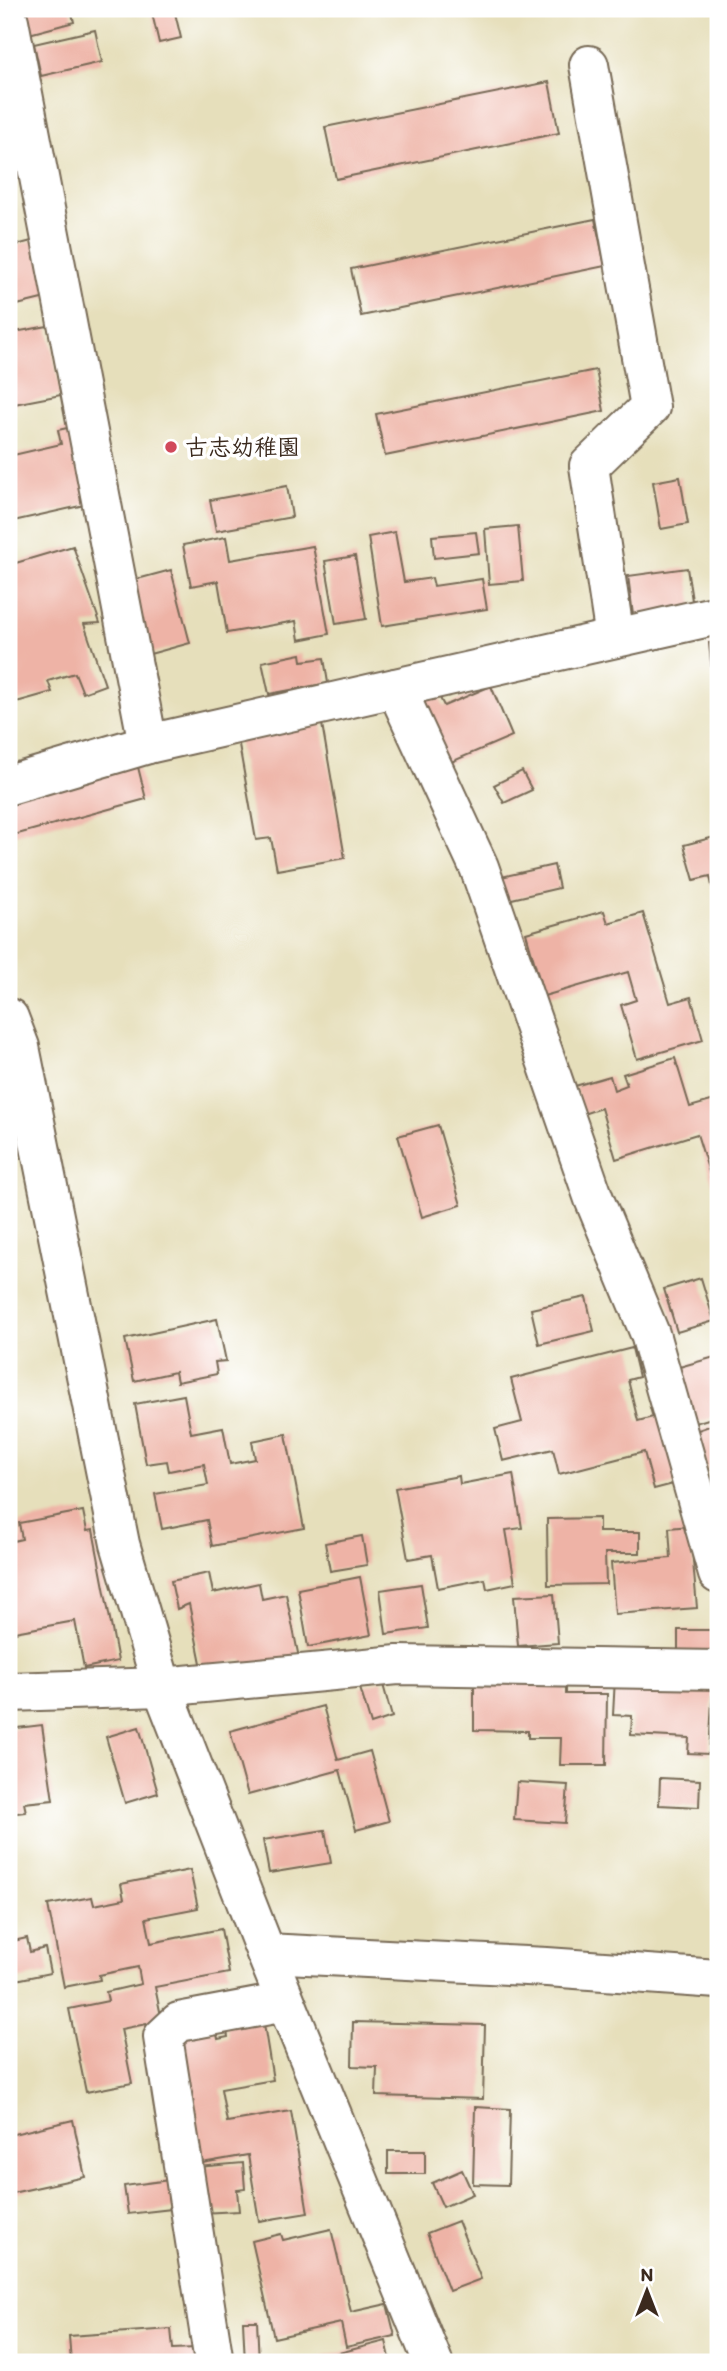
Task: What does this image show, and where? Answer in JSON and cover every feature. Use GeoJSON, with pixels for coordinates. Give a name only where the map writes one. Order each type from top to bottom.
{"type":"FeatureCollection","features":[{"type":"Feature","properties":{"kind":"street"},"geometry":{"type":"LineString","coordinates":[[9,21],[148,744]]}},
{"type":"Feature","properties":{"kind":"street"},"geometry":{"type":"LineString","coordinates":[[589,65],[650,407],[589,466],[615,638]]}},
{"type":"Feature","properties":{"kind":"street"},"geometry":{"type":"LineString","coordinates":[[9,785],[148,744],[718,615]]}},
{"type":"Feature","properties":{"kind":"street"},"geometry":{"type":"LineString","coordinates":[[396,688],[480,867],[594,1199],[650,1334],[718,1574]]}},
{"type":"Feature","properties":{"kind":"street"},"geometry":{"type":"LineString","coordinates":[[9,1018],[20,1047],[120,1544],[162,1687],[285,2002],[433,2362]]}},
{"type":"Feature","properties":{"kind":"street"},"geometry":{"type":"LineString","coordinates":[[9,1692],[162,1687],[398,1665],[718,1670]]}},
{"type":"Feature","properties":{"kind":"street"},"geometry":{"type":"LineString","coordinates":[[266,1954],[547,1967],[718,1979]]}},
{"type":"Feature","properties":{"kind":"street"},"geometry":{"type":"LineString","coordinates":[[214,2362],[163,2037],[179,2022],[285,2002]]}},
{"type":"Feature","properties":{"kind":"building"},"geometry":{"type":"Polygon","coordinates":[[[23,9],[71,9],[74,22],[29,34],[23,9]]]}},
{"type":"Feature","properties":{"kind":"building"},"geometry":{"type":"Polygon","coordinates":[[[151,9],[174,9],[181,38],[159,43],[151,9]]]}},
{"type":"Feature","properties":{"kind":"building"},"geometry":{"type":"Polygon","coordinates":[[[95,30],[102,62],[41,76],[34,44],[95,30]]]}},
{"type":"Feature","properties":{"kind":"building"},"geometry":{"type":"Polygon","coordinates":[[[549,82],[559,133],[336,179],[325,127],[549,82]]]}},
{"type":"Feature","properties":{"kind":"building"},"geometry":{"type":"Polygon","coordinates":[[[595,219],[605,266],[361,316],[351,269],[595,219]]]}},
{"type":"Feature","properties":{"kind":"building"},"geometry":{"type":"Polygon","coordinates":[[[39,239],[54,296],[13,306],[9,290],[9,247],[39,239]]]}},
{"type":"Feature","properties":{"kind":"building"},"geometry":{"type":"Polygon","coordinates":[[[48,326],[61,395],[9,405],[9,333],[48,326]]]}},
{"type":"Feature","properties":{"kind":"building"},"geometry":{"type":"Polygon","coordinates":[[[596,370],[604,411],[385,456],[376,414],[596,370]]]}},
{"type":"Feature","properties":{"kind":"building"},"geometry":{"type":"Polygon","coordinates":[[[72,427],[89,504],[9,522],[9,456],[61,444],[58,430],[72,427]]]}},
{"type":"Feature","properties":{"kind":"building"},"geometry":{"type":"Polygon","coordinates":[[[680,477],[688,524],[661,529],[653,482],[680,477]]]}},
{"type":"Feature","properties":{"kind":"building"},"geometry":{"type":"Polygon","coordinates":[[[287,486],[292,517],[216,531],[210,500],[287,486]]]}},
{"type":"Feature","properties":{"kind":"building"},"geometry":{"type":"Polygon","coordinates":[[[518,526],[523,581],[489,584],[485,529],[518,526]]]}},
{"type":"Feature","properties":{"kind":"building"},"geometry":{"type":"Polygon","coordinates":[[[395,532],[404,582],[432,578],[434,586],[482,579],[487,609],[382,626],[368,537],[395,532]]]}},
{"type":"Feature","properties":{"kind":"building"},"geometry":{"type":"Polygon","coordinates":[[[476,532],[479,553],[434,558],[432,536],[476,532]]]}},
{"type":"Feature","properties":{"kind":"building"},"geometry":{"type":"Polygon","coordinates":[[[226,537],[230,560],[313,546],[329,634],[299,640],[296,621],[227,633],[218,581],[191,586],[183,545],[226,537]]]}},
{"type":"Feature","properties":{"kind":"building"},"geometry":{"type":"Polygon","coordinates":[[[73,546],[100,623],[84,624],[105,685],[83,693],[75,673],[48,681],[52,692],[13,703],[9,690],[9,565],[73,546]]]}},
{"type":"Feature","properties":{"kind":"building"},"geometry":{"type":"Polygon","coordinates":[[[355,556],[366,619],[336,624],[325,561],[355,556]]]}},
{"type":"Feature","properties":{"kind":"building"},"geometry":{"type":"Polygon","coordinates":[[[687,568],[693,607],[633,615],[628,576],[687,568]]]}},
{"type":"Feature","properties":{"kind":"building"},"geometry":{"type":"Polygon","coordinates":[[[171,570],[190,643],[150,654],[130,581],[171,570]]]}},
{"type":"Feature","properties":{"kind":"building"},"geometry":{"type":"Polygon","coordinates":[[[718,642],[718,671],[712,672],[709,643],[718,642]]]}},
{"type":"Feature","properties":{"kind":"building"},"geometry":{"type":"Polygon","coordinates":[[[301,654],[302,661],[324,658],[328,683],[269,694],[262,662],[301,654]]]}},
{"type":"Feature","properties":{"kind":"building"},"geometry":{"type":"Polygon","coordinates":[[[491,686],[512,736],[442,766],[414,700],[436,690],[444,706],[491,686]]]}},
{"type":"Feature","properties":{"kind":"building"},"geometry":{"type":"Polygon","coordinates":[[[322,724],[345,858],[277,870],[271,838],[256,840],[238,739],[322,724]]]}},
{"type":"Feature","properties":{"kind":"building"},"geometry":{"type":"Polygon","coordinates":[[[136,759],[146,799],[14,835],[9,816],[9,793],[136,759]]]}},
{"type":"Feature","properties":{"kind":"building"},"geometry":{"type":"Polygon","coordinates":[[[522,771],[532,790],[504,803],[494,785],[522,771]]]}},
{"type":"Feature","properties":{"kind":"building"},"geometry":{"type":"Polygon","coordinates":[[[718,836],[718,885],[712,886],[710,876],[694,880],[684,845],[718,836]]]}},
{"type":"Feature","properties":{"kind":"building"},"geometry":{"type":"Polygon","coordinates":[[[554,865],[559,888],[503,901],[497,878],[554,865]]]}},
{"type":"Feature","properties":{"kind":"building"},"geometry":{"type":"Polygon","coordinates":[[[604,911],[608,923],[643,913],[670,1003],[691,997],[703,1040],[637,1059],[621,1005],[636,1000],[628,972],[544,996],[526,933],[604,911]]]}},
{"type":"Feature","properties":{"kind":"building"},"geometry":{"type":"Polygon","coordinates":[[[675,1058],[690,1107],[718,1099],[718,1183],[713,1185],[697,1134],[616,1159],[601,1108],[583,1114],[575,1086],[610,1076],[614,1090],[627,1085],[623,1074],[675,1058]]]}},
{"type":"Feature","properties":{"kind":"building"},"geometry":{"type":"Polygon","coordinates":[[[438,1125],[461,1205],[422,1217],[398,1136],[438,1125]]]}},
{"type":"Feature","properties":{"kind":"building"},"geometry":{"type":"Polygon","coordinates":[[[701,1278],[714,1321],[677,1332],[664,1289],[701,1278]]]}},
{"type":"Feature","properties":{"kind":"building"},"geometry":{"type":"Polygon","coordinates":[[[586,1297],[594,1331],[539,1344],[531,1309],[586,1297]]]}},
{"type":"Feature","properties":{"kind":"building"},"geometry":{"type":"Polygon","coordinates":[[[217,1319],[226,1361],[215,1362],[217,1374],[177,1382],[175,1372],[134,1381],[125,1339],[217,1319]]]}},
{"type":"Feature","properties":{"kind":"building"},"geometry":{"type":"Polygon","coordinates":[[[632,1348],[639,1377],[628,1380],[638,1421],[664,1414],[681,1482],[654,1489],[644,1452],[559,1474],[553,1449],[503,1461],[495,1429],[522,1422],[511,1379],[632,1348]]]}},
{"type":"Feature","properties":{"kind":"building"},"geometry":{"type":"Polygon","coordinates":[[[718,1356],[718,1416],[692,1424],[676,1368],[718,1356]]]}},
{"type":"Feature","properties":{"kind":"building"},"geometry":{"type":"Polygon","coordinates":[[[184,1395],[191,1433],[223,1427],[230,1464],[255,1459],[252,1441],[286,1434],[304,1528],[212,1546],[207,1520],[162,1529],[155,1494],[208,1485],[204,1464],[169,1471],[167,1461],[146,1464],[135,1404],[184,1395]]]}},
{"type":"Feature","properties":{"kind":"building"},"geometry":{"type":"Polygon","coordinates":[[[718,1423],[718,1476],[710,1478],[695,1431],[718,1423]]]}},
{"type":"Feature","properties":{"kind":"building"},"geometry":{"type":"Polygon","coordinates":[[[513,1474],[522,1528],[506,1530],[515,1583],[487,1589],[485,1579],[438,1588],[432,1555],[408,1559],[395,1488],[459,1476],[460,1484],[513,1474]]]}},
{"type":"Feature","properties":{"kind":"building"},"geometry":{"type":"Polygon","coordinates":[[[718,1478],[718,1521],[705,1482],[718,1478]]]}},
{"type":"Feature","properties":{"kind":"building"},"geometry":{"type":"Polygon","coordinates":[[[83,1511],[87,1531],[93,1530],[118,1661],[84,1668],[75,1621],[9,1633],[9,1542],[22,1539],[19,1523],[83,1511]]]}},
{"type":"Feature","properties":{"kind":"building"},"geometry":{"type":"Polygon","coordinates":[[[599,1518],[599,1532],[640,1532],[640,1553],[605,1553],[606,1584],[548,1585],[547,1519],[599,1518]]]}},
{"type":"Feature","properties":{"kind":"building"},"geometry":{"type":"Polygon","coordinates":[[[690,1526],[697,1608],[615,1614],[611,1563],[671,1558],[669,1528],[690,1526]]]}},
{"type":"Feature","properties":{"kind":"building"},"geometry":{"type":"Polygon","coordinates":[[[362,1536],[367,1565],[330,1571],[325,1543],[362,1536]]]}},
{"type":"Feature","properties":{"kind":"building"},"geometry":{"type":"Polygon","coordinates":[[[209,1573],[213,1593],[259,1583],[262,1599],[286,1594],[299,1658],[244,1669],[242,1660],[202,1668],[189,1604],[177,1609],[171,1581],[209,1573]]]}},
{"type":"Feature","properties":{"kind":"building"},"geometry":{"type":"Polygon","coordinates":[[[360,1577],[371,1635],[308,1647],[298,1589],[360,1577]]]}},
{"type":"Feature","properties":{"kind":"building"},"geometry":{"type":"Polygon","coordinates":[[[421,1584],[428,1628],[386,1634],[380,1590],[421,1584]]]}},
{"type":"Feature","properties":{"kind":"building"},"geometry":{"type":"Polygon","coordinates":[[[554,1594],[558,1643],[518,1646],[514,1596],[554,1594]]]}},
{"type":"Feature","properties":{"kind":"building"},"geometry":{"type":"Polygon","coordinates":[[[678,1630],[717,1630],[717,1657],[678,1656],[678,1630]]]}},
{"type":"Feature","properties":{"kind":"building"},"geometry":{"type":"Polygon","coordinates":[[[474,1678],[566,1679],[566,1694],[607,1694],[606,1765],[560,1765],[561,1738],[528,1738],[528,1731],[474,1730],[474,1678]]]}},
{"type":"Feature","properties":{"kind":"building"},"geometry":{"type":"Polygon","coordinates":[[[615,1678],[713,1683],[709,1754],[688,1753],[689,1738],[631,1735],[632,1716],[613,1715],[615,1678]]]}},
{"type":"Feature","properties":{"kind":"building"},"geometry":{"type":"Polygon","coordinates":[[[382,1681],[392,1717],[371,1724],[360,1688],[382,1681]]]}},
{"type":"Feature","properties":{"kind":"building"},"geometry":{"type":"Polygon","coordinates":[[[323,1706],[338,1760],[370,1751],[389,1821],[356,1830],[340,1770],[248,1795],[230,1731],[323,1706]]]}},
{"type":"Feature","properties":{"kind":"building"},"geometry":{"type":"Polygon","coordinates":[[[42,1725],[53,1800],[24,1803],[26,1812],[9,1814],[9,1729],[42,1725]]]}},
{"type":"Feature","properties":{"kind":"building"},"geometry":{"type":"Polygon","coordinates":[[[139,1727],[158,1793],[125,1803],[106,1737],[139,1727]]]}},
{"type":"Feature","properties":{"kind":"building"},"geometry":{"type":"Polygon","coordinates":[[[660,1778],[700,1780],[699,1807],[659,1805],[660,1778]]]}},
{"type":"Feature","properties":{"kind":"building"},"geometry":{"type":"Polygon","coordinates":[[[517,1782],[568,1785],[565,1823],[514,1820],[517,1782]]]}},
{"type":"Feature","properties":{"kind":"building"},"geometry":{"type":"Polygon","coordinates":[[[716,1810],[718,1907],[713,1907],[716,1810]]]}},
{"type":"Feature","properties":{"kind":"building"},"geometry":{"type":"Polygon","coordinates":[[[325,1830],[331,1863],[269,1873],[263,1840],[325,1830]]]}},
{"type":"Feature","properties":{"kind":"building"},"geometry":{"type":"Polygon","coordinates":[[[190,1870],[198,1908],[146,1918],[151,1943],[221,1929],[229,1973],[155,1987],[162,2021],[121,2029],[132,2083],[86,2092],[69,2009],[108,2001],[106,1992],[141,1984],[138,1967],[99,1975],[100,1980],[64,1987],[48,1905],[92,1897],[94,1905],[124,1899],[121,1884],[190,1870]]]}},
{"type":"Feature","properties":{"kind":"building"},"geometry":{"type":"Polygon","coordinates":[[[27,1938],[30,1952],[45,1948],[50,1973],[16,1980],[9,1942],[27,1938]]]}},
{"type":"Feature","properties":{"kind":"building"},"geometry":{"type":"Polygon","coordinates":[[[262,2012],[273,2080],[221,2089],[227,2122],[291,2111],[308,2213],[259,2221],[248,2155],[196,2164],[174,2037],[216,2029],[218,2039],[228,2037],[225,2018],[262,2012]]]}},
{"type":"Feature","properties":{"kind":"building"},"geometry":{"type":"Polygon","coordinates":[[[353,2022],[485,2025],[483,2099],[376,2096],[377,2067],[352,2066],[353,2022]]]}},
{"type":"Feature","properties":{"kind":"building"},"geometry":{"type":"Polygon","coordinates":[[[475,2107],[510,2109],[508,2185],[473,2184],[475,2107]]]}},
{"type":"Feature","properties":{"kind":"building"},"geometry":{"type":"Polygon","coordinates":[[[73,2120],[85,2177],[12,2193],[9,2181],[9,2135],[73,2120]]]}},
{"type":"Feature","properties":{"kind":"building"},"geometry":{"type":"Polygon","coordinates":[[[388,2151],[425,2151],[425,2174],[388,2174],[388,2151]]]}},
{"type":"Feature","properties":{"kind":"building"},"geometry":{"type":"Polygon","coordinates":[[[243,2163],[245,2189],[237,2190],[239,2211],[201,2213],[197,2167],[243,2163]]]}},
{"type":"Feature","properties":{"kind":"building"},"geometry":{"type":"Polygon","coordinates":[[[462,2170],[473,2194],[443,2207],[432,2183],[462,2170]]]}},
{"type":"Feature","properties":{"kind":"building"},"geometry":{"type":"Polygon","coordinates":[[[177,2179],[180,2208],[128,2214],[124,2186],[177,2179]]]}},
{"type":"Feature","properties":{"kind":"building"},"geometry":{"type":"Polygon","coordinates":[[[458,2221],[481,2279],[449,2291],[427,2233],[458,2221]]]}},
{"type":"Feature","properties":{"kind":"building"},"geometry":{"type":"Polygon","coordinates":[[[331,2229],[351,2312],[387,2304],[395,2336],[346,2347],[341,2323],[274,2338],[252,2241],[281,2234],[283,2240],[331,2229]]]}},
{"type":"Feature","properties":{"kind":"building"},"geometry":{"type":"Polygon","coordinates":[[[243,2321],[257,2321],[259,2362],[245,2362],[243,2321]]]}},
{"type":"Feature","properties":{"kind":"building"},"geometry":{"type":"Polygon","coordinates":[[[171,2329],[173,2349],[196,2348],[197,2362],[71,2362],[69,2336],[171,2329]]]}},
{"type":"Feature","properties":{"kind":"building"},"geometry":{"type":"Polygon","coordinates":[[[386,2341],[391,2362],[307,2362],[307,2361],[386,2341]]]}},
{"type":"Feature","properties":{"kind":"place","name":"古志幼稚園"},"geometry":{"type":"Point","coordinates":[171,447]}}]}
